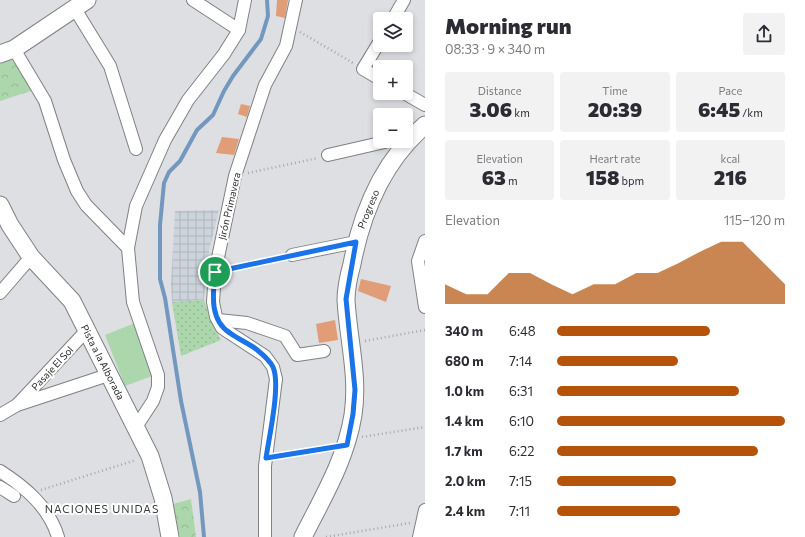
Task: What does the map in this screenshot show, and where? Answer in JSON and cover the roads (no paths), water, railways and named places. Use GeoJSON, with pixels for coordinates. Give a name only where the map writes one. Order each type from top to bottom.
{"type":"FeatureCollection","features":[{"type":"Feature","properties":{"kind":"main road"},"geometry":{"type":"LineString","coordinates":[[7,52],[81,5]]}},
{"type":"Feature","properties":{"kind":"main road","name":"Progreso"},"geometry":{"type":"LineString","coordinates":[[303,537],[340,464],[348,442],[355,396],[352,344],[346,299],[356,242],[364,218],[381,179],[390,163],[414,133]]}},
{"type":"Feature","properties":{"kind":"main road","name":"Pista a la Alborada"},"geometry":{"type":"LineString","coordinates":[[0,205],[10,226],[31,257],[72,300],[108,375],[150,456],[163,498],[170,537]]}},
{"type":"Feature","properties":{"kind":"street"},"geometry":{"type":"LineString","coordinates":[[193,0],[239,30]]}},
{"type":"Feature","properties":{"kind":"street"},"geometry":{"type":"LineString","coordinates":[[136,427],[154,401],[158,387],[158,374],[133,302],[128,248],[136,206],[173,123],[188,100],[224,54],[239,30],[245,0]]}},
{"type":"Feature","properties":{"kind":"street","name":"Jirón Primavera"},"geometry":{"type":"LineString","coordinates":[[218,320],[213,302],[215,272],[235,176],[260,98],[272,71],[286,46],[296,0]]}},
{"type":"Feature","properties":{"kind":"street"},"geometry":{"type":"LineString","coordinates":[[397,12],[404,0]]}},
{"type":"Feature","properties":{"kind":"street"},"geometry":{"type":"LineString","coordinates":[[81,5],[110,66],[136,149]]}},
{"type":"Feature","properties":{"kind":"street"},"geometry":{"type":"LineString","coordinates":[[7,52],[45,101],[64,160],[80,196],[86,205],[128,248]]}},
{"type":"Feature","properties":{"kind":"street"},"geometry":{"type":"LineString","coordinates":[[373,52],[363,69],[373,75]]}},
{"type":"Feature","properties":{"kind":"street"},"geometry":{"type":"LineString","coordinates":[[413,98],[425,105]]}},
{"type":"Feature","properties":{"kind":"street"},"geometry":{"type":"LineString","coordinates":[[328,155],[373,145]]}},
{"type":"Feature","properties":{"kind":"street"},"geometry":{"type":"LineString","coordinates":[[425,241],[418,261],[425,307]]}},
{"type":"Feature","properties":{"kind":"street"},"geometry":{"type":"LineString","coordinates":[[292,255],[356,242]]}},
{"type":"Feature","properties":{"kind":"street"},"geometry":{"type":"LineString","coordinates":[[0,293],[31,257]]}},
{"type":"Feature","properties":{"kind":"street"},"geometry":{"type":"LineString","coordinates":[[218,320],[247,323],[285,336],[297,355],[324,351]]}},
{"type":"Feature","properties":{"kind":"street"},"geometry":{"type":"LineString","coordinates":[[218,320],[222,328],[254,347],[265,356],[273,367],[276,388],[266,458],[265,537]]}},
{"type":"Feature","properties":{"kind":"street","name":"Pasaje El Sol"},"geometry":{"type":"LineString","coordinates":[[16,405],[87,330]]}},
{"type":"Feature","properties":{"kind":"street","name":"Pasaje El Sol"},"geometry":{"type":"LineString","coordinates":[[0,415],[16,405],[108,375]]}},
{"type":"Feature","properties":{"kind":"street"},"geometry":{"type":"LineString","coordinates":[[0,471],[30,493],[50,518],[58,537]]}},
{"type":"Feature","properties":{"kind":"street"},"geometry":{"type":"LineString","coordinates":[[0,487],[14,496]]}},
{"type":"Feature","properties":{"kind":"street"},"geometry":{"type":"LineString","coordinates":[[419,537],[424,516]]}},
{"type":"Feature","properties":{"kind":"waterway"},"geometry":{"type":"LineString","coordinates":[[204,537],[200,492],[181,401],[165,298],[160,279],[160,225],[164,183],[169,172],[180,161],[197,130],[213,115],[233,76],[261,39],[268,16],[267,0]]}},
{"type":"Feature","properties":{"kind":"district","name":"NACIONES UNIDAS"},"geometry":{"type":"Point","coordinates":[102,508]}}]}
